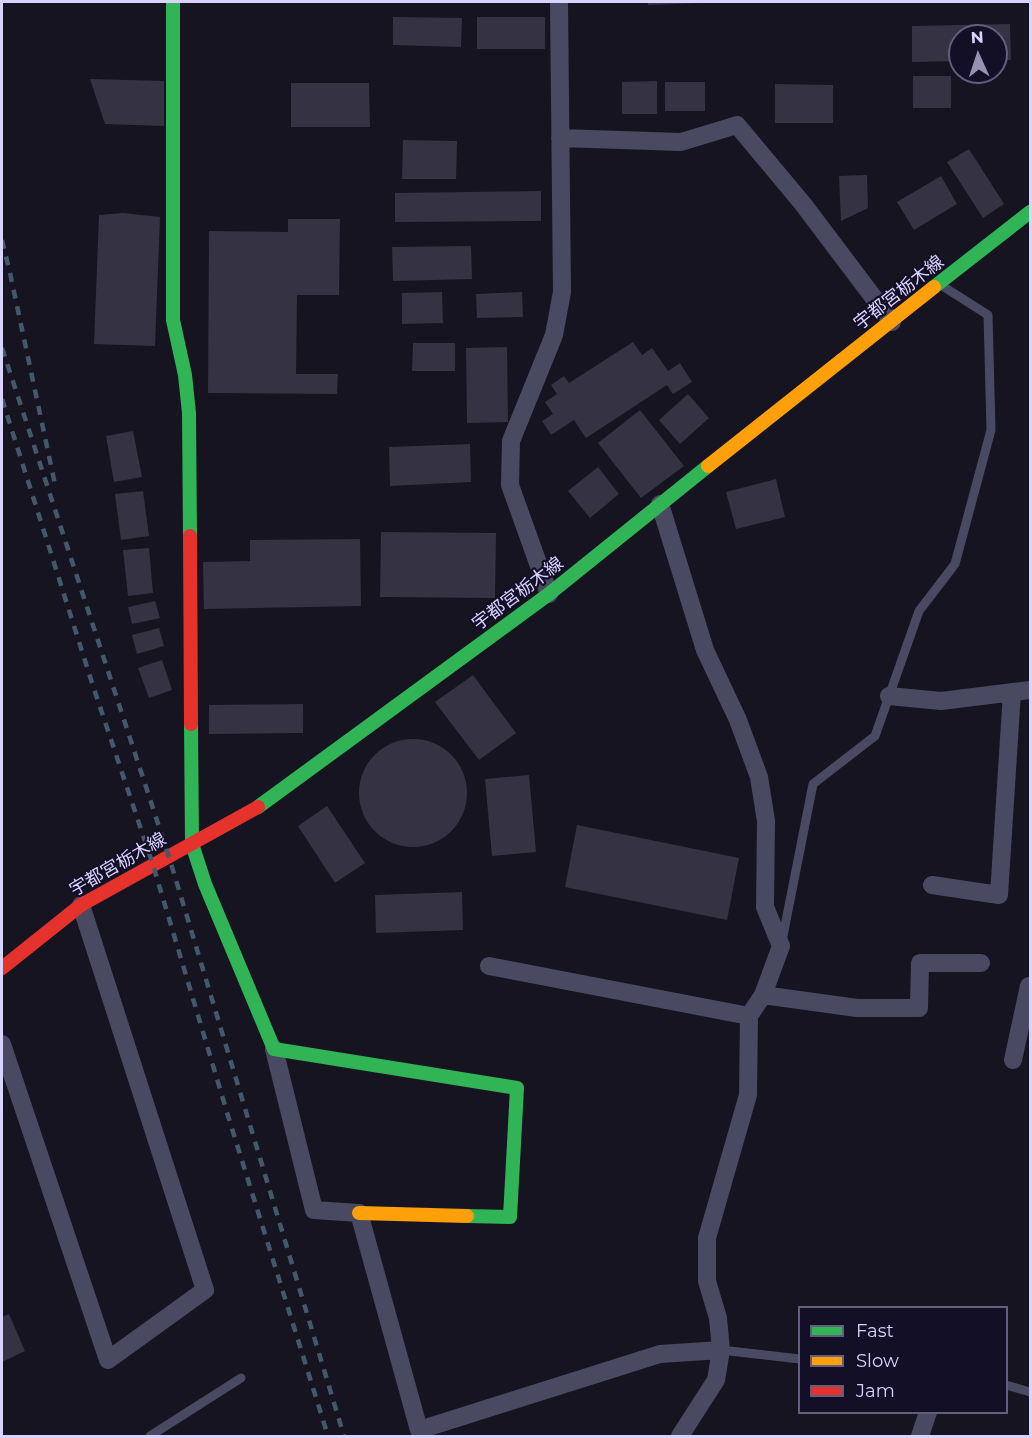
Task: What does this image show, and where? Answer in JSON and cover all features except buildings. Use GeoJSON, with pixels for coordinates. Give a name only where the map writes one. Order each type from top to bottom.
{"type":"FeatureCollection","features":[{"type":"Feature","properties":{"kind":"street"},"geometry":{"type":"LineString","coordinates":[[173,2],[172,320],[185,375],[189,413],[192,844],[205,884],[274,1049],[314,1210],[510,1217],[517,1088],[274,1049]]}},
{"type":"Feature","properties":{"kind":"street"},"geometry":{"type":"LineString","coordinates":[[549,594],[510,485],[511,441],[554,335],[562,292],[559,2]]}},
{"type":"Feature","properties":{"kind":"street"},"geometry":{"type":"LineString","coordinates":[[560,138],[681,142],[737,125],[803,204],[892,322]]}},
{"type":"Feature","properties":{"kind":"street","name":"宇都宮栃木線"},"geometry":{"type":"LineString","coordinates":[[2,968],[81,905],[262,804],[549,594],[1030,212]]}},
{"type":"Feature","properties":{"kind":"street"},"geometry":{"type":"LineString","coordinates":[[660,504],[705,650],[738,720],[759,777],[766,821],[765,907],[782,946],[763,995],[749,1016],[748,1095],[706,1238],[708,1281],[718,1318],[722,1350],[716,1380],[680,1437]]}},
{"type":"Feature","properties":{"kind":"street"},"geometry":{"type":"LineString","coordinates":[[889,696],[941,701],[1030,690]]}},
{"type":"Feature","properties":{"kind":"street"},"geometry":{"type":"LineString","coordinates":[[932,885],[999,895],[1012,692]]}},
{"type":"Feature","properties":{"kind":"street"},"geometry":{"type":"LineString","coordinates":[[2,1044],[108,1360],[205,1290],[81,905]]}},
{"type":"Feature","properties":{"kind":"street"},"geometry":{"type":"LineString","coordinates":[[763,995],[857,1008],[919,1008],[920,963],[981,963]]}},
{"type":"Feature","properties":{"kind":"street"},"geometry":{"type":"LineString","coordinates":[[489,966],[749,1016]]}},
{"type":"Feature","properties":{"kind":"street"},"geometry":{"type":"LineString","coordinates":[[1013,1060],[1030,986]]}},
{"type":"Feature","properties":{"kind":"street"},"geometry":{"type":"LineString","coordinates":[[359,1213],[419,1430],[660,1354],[722,1350]]}},
{"type":"Feature","properties":{"kind":"street"},"geometry":{"type":"LineString","coordinates":[[920,1437],[928,1414]]}},
{"type":"Feature","properties":{"kind":"lane"},"geometry":{"type":"LineString","coordinates":[[782,946],[813,784],[875,736],[919,611],[955,564],[991,430],[988,315],[940,284]]}},
{"type":"Feature","properties":{"kind":"lane"},"geometry":{"type":"LineString","coordinates":[[722,1350],[798,1359]]}},
{"type":"Feature","properties":{"kind":"lane"},"geometry":{"type":"LineString","coordinates":[[150,1437],[241,1378]]}},
{"type":"Feature","properties":{"kind":"lane"},"geometry":{"type":"LineString","coordinates":[[1008,1386],[1030,1392]]}},
{"type":"Feature","properties":{"kind":"railway"},"geometry":{"type":"LineString","coordinates":[[2,240],[56,489]]}},
{"type":"Feature","properties":{"kind":"railway"},"geometry":{"type":"LineString","coordinates":[[2,348],[169,857],[344,1436]]}},
{"type":"Feature","properties":{"kind":"railway"},"geometry":{"type":"LineString","coordinates":[[2,399],[94,689],[153,865],[328,1436]]}},
{"type":"Feature","properties":{"kind":"traffic: fast"},"geometry":{"type":"LineString","coordinates":[[173,2],[173,320],[185,375],[189,413],[190,536]]}},
{"type":"Feature","properties":{"kind":"traffic: fast"},"geometry":{"type":"LineString","coordinates":[[934,287],[1030,212]]}},
{"type":"Feature","properties":{"kind":"traffic: fast"},"geometry":{"type":"LineString","coordinates":[[258,807],[549,594],[708,466]]}},
{"type":"Feature","properties":{"kind":"traffic: fast"},"geometry":{"type":"LineString","coordinates":[[191,724],[192,844],[205,884],[274,1049],[517,1088],[510,1217],[467,1216]]}},
{"type":"Feature","properties":{"kind":"traffic: slow"},"geometry":{"type":"LineString","coordinates":[[708,466],[934,287]]}},
{"type":"Feature","properties":{"kind":"traffic: slow"},"geometry":{"type":"LineString","coordinates":[[359,1213],[467,1216]]}},
{"type":"Feature","properties":{"kind":"traffic: jam"},"geometry":{"type":"LineString","coordinates":[[190,536],[191,724]]}},
{"type":"Feature","properties":{"kind":"traffic: jam"},"geometry":{"type":"LineString","coordinates":[[2,968],[81,905],[258,807]]}}]}
